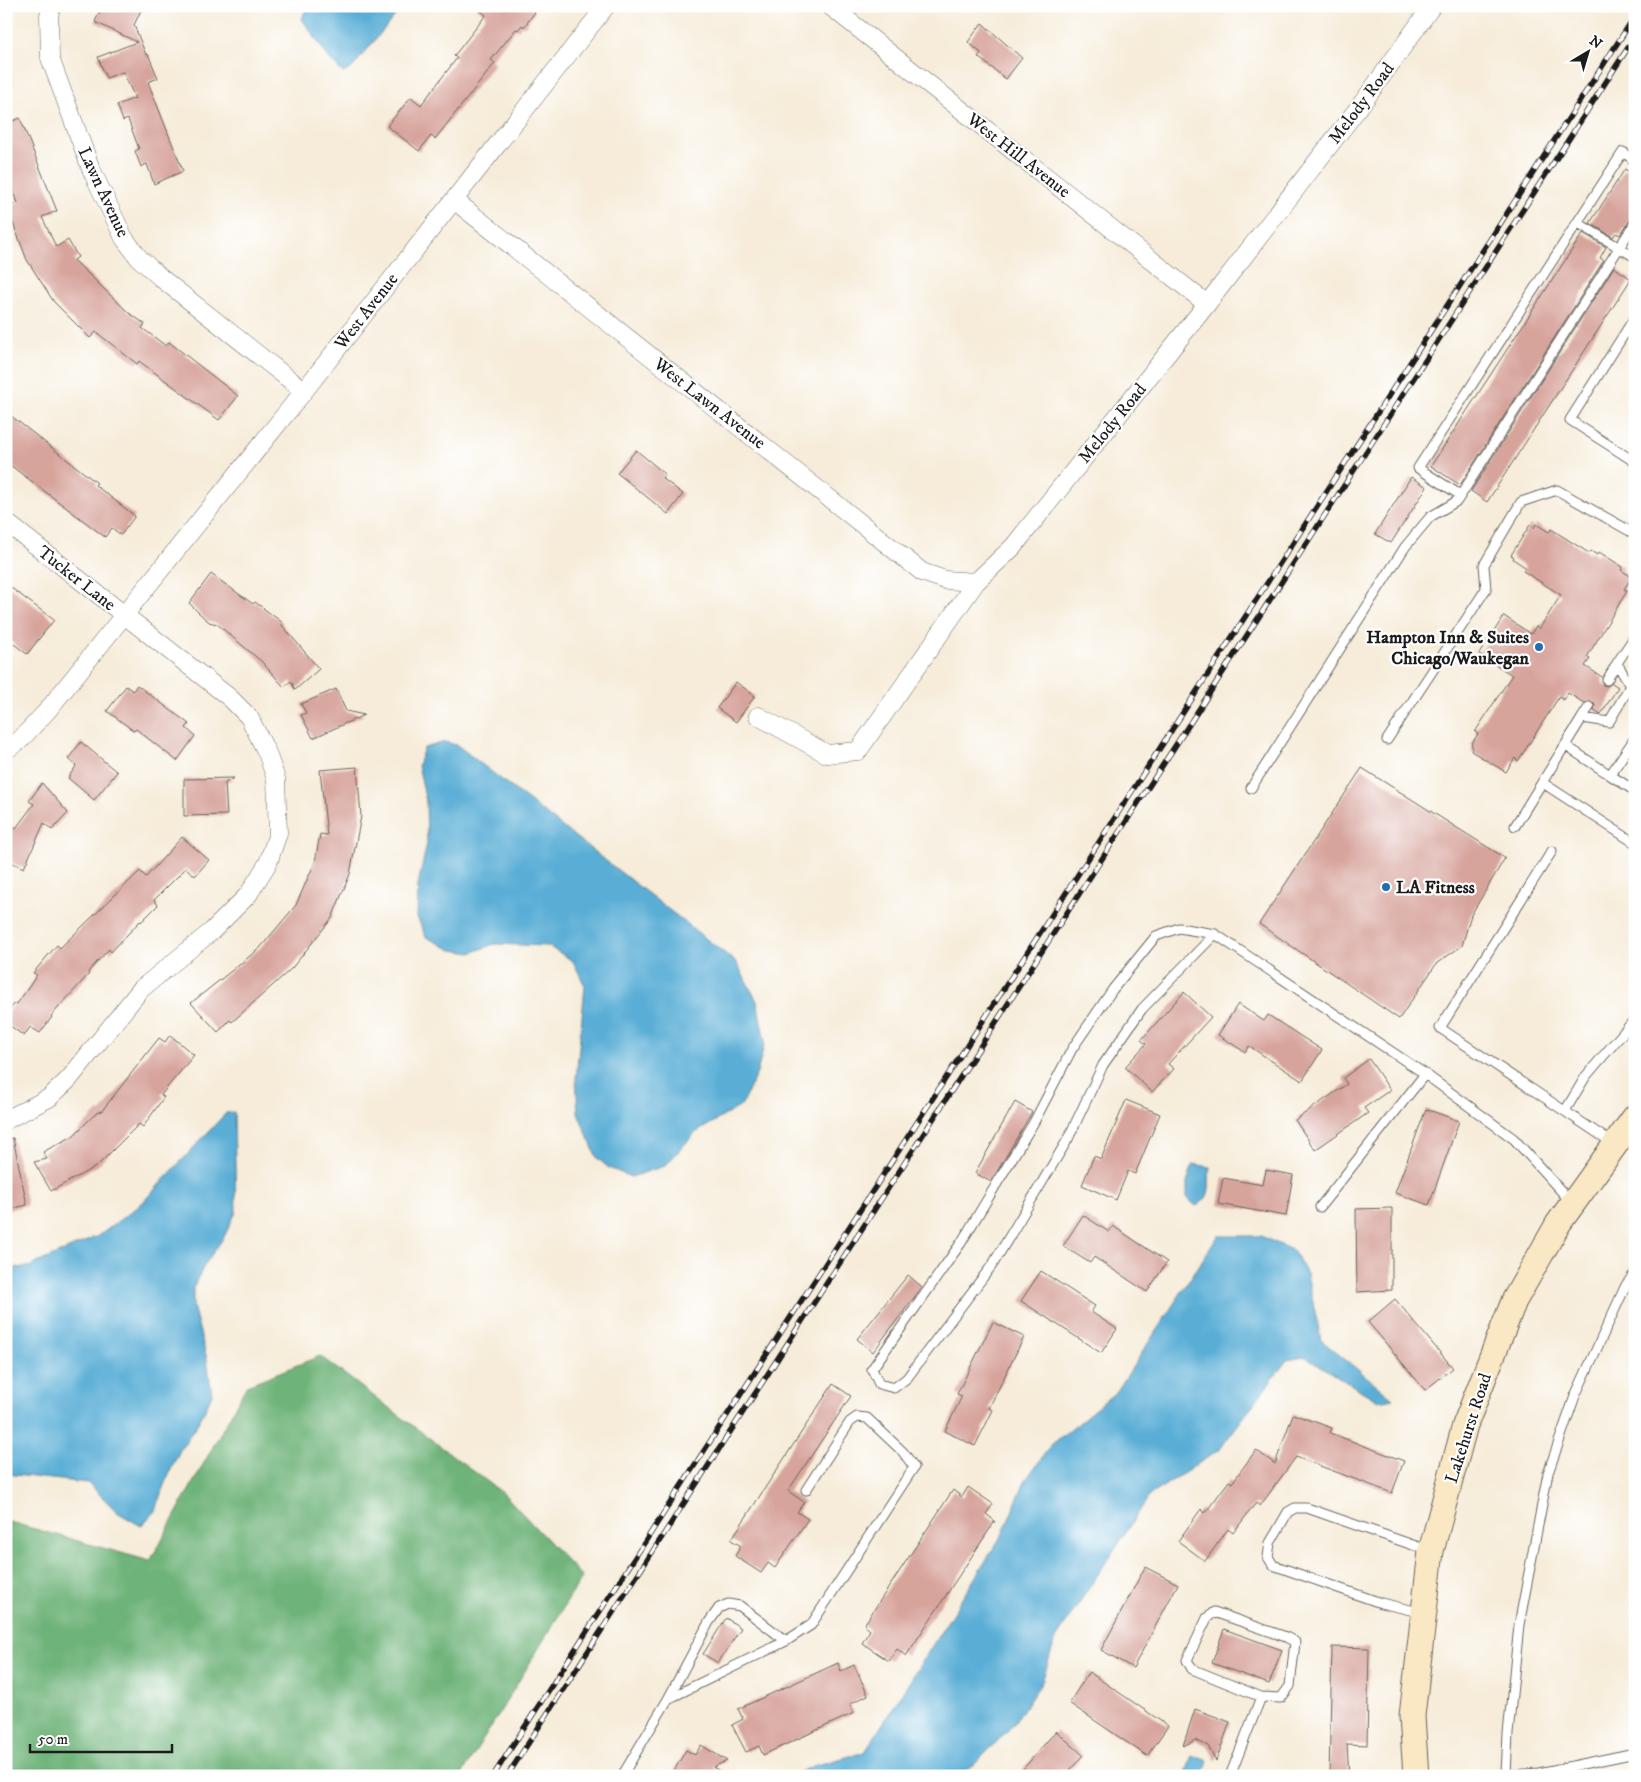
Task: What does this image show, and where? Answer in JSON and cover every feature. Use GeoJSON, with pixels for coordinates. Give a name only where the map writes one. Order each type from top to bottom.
{"type":"FeatureCollection","features":[{"type":"Feature","properties":{"kind":"street","name":"Lawn Avenue"},"geometry":{"type":"LineString","coordinates":[[52,6],[49,15],[50,58],[91,169],[124,238],[139,258],[160,278],[304,391]]}},
{"type":"Feature","properties":{"kind":"street","name":"West Avenue"},"geometry":{"type":"LineString","coordinates":[[6,750],[20,741],[47,711],[304,391],[606,6]]}},
{"type":"Feature","properties":{"kind":"street","name":"West Hill Avenue"},"geometry":{"type":"LineString","coordinates":[[830,6],[1207,304]]}},
{"type":"Feature","properties":{"kind":"street","name":"Melody Road"},"geometry":{"type":"LineString","coordinates":[[758,716],[827,754],[858,751],[976,582],[1014,547],[1207,304],[1366,98],[1431,7]]}},
{"type":"Feature","properties":{"kind":"street","name":"West Lawn Avenue"},"geometry":{"type":"LineString","coordinates":[[454,200],[922,572],[945,580],[976,582]]}},
{"type":"Feature","properties":{"kind":"street","name":"Tucker Lane"},"geometry":{"type":"LineString","coordinates":[[6,522],[230,698],[249,717],[276,779],[278,833],[268,863],[248,895],[212,931],[141,989],[68,1079],[49,1098],[6,1120]]}},
{"type":"Feature","properties":{"kind":"street","name":"Lakehurst Road"},"geometry":{"type":"LineString","coordinates":[[1416,1776],[1412,1716],[1423,1613],[1432,1551],[1465,1425],[1514,1300],[1572,1203],[1635,1117]]}},
{"type":"Feature","properties":{"kind":"lane"},"geometry":{"type":"LineString","coordinates":[[1460,495],[1418,468],[1623,152],[1635,160]]}},
{"type":"Feature","properties":{"kind":"lane"},"geometry":{"type":"LineString","coordinates":[[1578,223],[1635,257]]}},
{"type":"Feature","properties":{"kind":"lane"},"geometry":{"type":"LineString","coordinates":[[1251,788],[1405,546],[1430,517],[1457,501],[1635,223]]}},
{"type":"Feature","properties":{"kind":"lane"},"geometry":{"type":"LineString","coordinates":[[1635,317],[1570,420],[1635,462]]}},
{"type":"Feature","properties":{"kind":"lane"},"geometry":{"type":"LineString","coordinates":[[1387,740],[1486,589],[1484,565],[1521,502],[1557,490],[1635,534]]}},
{"type":"Feature","properties":{"kind":"lane"},"geometry":{"type":"LineString","coordinates":[[1607,680],[1635,636]]}},
{"type":"Feature","properties":{"kind":"lane"},"geometry":{"type":"LineString","coordinates":[[1582,718],[1609,722],[1630,686],[1617,663]]}},
{"type":"Feature","properties":{"kind":"lane"},"geometry":{"type":"LineString","coordinates":[[1515,826],[1590,707]]}},
{"type":"Feature","properties":{"kind":"lane"},"geometry":{"type":"LineString","coordinates":[[1610,775],[1635,738]]}},
{"type":"Feature","properties":{"kind":"lane"},"geometry":{"type":"LineString","coordinates":[[1566,746],[1635,791]]}},
{"type":"Feature","properties":{"kind":"lane"},"geometry":{"type":"LineString","coordinates":[[1543,783],[1635,843]]}},
{"type":"Feature","properties":{"kind":"lane"},"geometry":{"type":"LineString","coordinates":[[1552,851],[1440,1028],[1614,1144]]}},
{"type":"Feature","properties":{"kind":"lane"},"geometry":{"type":"LineString","coordinates":[[1215,934],[1142,1009],[1103,1065],[1068,1139],[993,1264],[907,1378],[894,1388],[879,1384],[872,1369],[961,1244],[1034,1122],[1072,1049],[1113,989],[1156,936],[1178,928],[1215,934],[1426,1074],[1514,1139],[1572,1203]]}},
{"type":"Feature","properties":{"kind":"lane"},"geometry":{"type":"LineString","coordinates":[[1565,1111],[1586,1076],[1635,1019]]}},
{"type":"Feature","properties":{"kind":"lane"},"geometry":{"type":"LineString","coordinates":[[1320,1207],[1426,1074]]}},
{"type":"Feature","properties":{"kind":"lane"},"geometry":{"type":"LineString","coordinates":[[1506,1774],[1519,1625],[1548,1472],[1575,1396],[1626,1285],[1635,1273]]}},
{"type":"Feature","properties":{"kind":"lane"},"geometry":{"type":"LineString","coordinates":[[668,1699],[786,1641],[811,1625],[914,1467],[903,1452],[867,1418],[857,1418],[850,1422],[806,1490]]}},
{"type":"Feature","properties":{"kind":"lane"},"geometry":{"type":"LineString","coordinates":[[1423,1613],[1381,1602],[1272,1565],[1268,1557],[1270,1543],[1288,1512],[1296,1508],[1307,1508],[1432,1551]]}},
{"type":"Feature","properties":{"kind":"lane"},"geometry":{"type":"LineString","coordinates":[[622,1776],[668,1699],[709,1622],[719,1608],[728,1604],[740,1606],[786,1641]]}},
{"type":"Feature","properties":{"kind":"lane"},"geometry":{"type":"LineString","coordinates":[[1214,1612],[1286,1637],[1295,1642],[1290,1686],[1282,1698],[1261,1697],[1192,1669],[1186,1660],[1207,1618],[1214,1612]]}},
{"type":"Feature","properties":{"kind":"lane"},"geometry":{"type":"LineString","coordinates":[[1230,1776],[1261,1697]]}},
{"type":"Feature","properties":{"kind":"lane"},"geometry":{"type":"LineString","coordinates":[[1494,1776],[1539,1773],[1635,1753]]}},
{"type":"Feature","properties":{"kind":"green space"},"geometry":{"type":"Polygon","coordinates":[[[320,1356],[504,1494],[582,1577],[461,1776],[369,1776],[357,1769],[354,1776],[6,1776],[6,1521],[150,1561],[247,1385],[320,1356]]]}},
{"type":"Feature","properties":{"kind":"water"},"geometry":{"type":"Polygon","coordinates":[[[307,6],[403,6],[352,68],[343,73],[331,61],[302,19],[307,6]]]}},
{"type":"Feature","properties":{"kind":"water"},"geometry":{"type":"Polygon","coordinates":[[[445,742],[457,745],[736,962],[757,1001],[765,1042],[757,1073],[741,1106],[695,1133],[665,1166],[631,1177],[609,1168],[597,1158],[578,1113],[576,1078],[585,986],[573,961],[548,946],[494,944],[471,953],[452,950],[426,937],[417,917],[418,885],[427,843],[426,802],[418,765],[424,748],[445,742]]]}},
{"type":"Feature","properties":{"kind":"water"},"geometry":{"type":"Polygon","coordinates":[[[234,1112],[236,1212],[224,1237],[205,1264],[193,1288],[193,1306],[207,1359],[212,1394],[202,1416],[179,1452],[155,1511],[141,1526],[117,1512],[88,1483],[6,1474],[6,1268],[28,1267],[100,1235],[142,1203],[226,1113],[234,1112]]]}},
{"type":"Feature","properties":{"kind":"water"},"geometry":{"type":"Polygon","coordinates":[[[1193,1164],[1210,1167],[1208,1193],[1206,1198],[1196,1206],[1187,1198],[1187,1182],[1193,1164]]]}},
{"type":"Feature","properties":{"kind":"water"},"geometry":{"type":"Polygon","coordinates":[[[1218,1236],[1261,1236],[1294,1251],[1307,1274],[1321,1340],[1393,1398],[1378,1401],[1306,1357],[1287,1360],[1219,1450],[1150,1495],[1055,1640],[1042,1682],[1013,1725],[977,1762],[956,1776],[791,1776],[813,1766],[865,1752],[1002,1535],[1025,1481],[1051,1445],[1117,1391],[1218,1236]]]}},
{"type":"Feature","properties":{"kind":"water"},"geometry":{"type":"Polygon","coordinates":[[[1192,1755],[1208,1761],[1202,1776],[1185,1776],[1192,1755]]]}},
{"type":"Feature","properties":{"kind":"building"},"geometry":{"type":"Polygon","coordinates":[[[102,6],[143,6],[134,25],[158,78],[148,82],[183,171],[154,184],[147,164],[141,167],[135,151],[139,149],[128,119],[123,121],[117,105],[135,98],[123,72],[106,78],[98,57],[137,42],[95,22],[102,6]]]}},
{"type":"Feature","properties":{"kind":"building"},"geometry":{"type":"Polygon","coordinates":[[[474,6],[528,6],[535,12],[524,27],[522,25],[518,30],[516,29],[491,60],[495,63],[435,139],[431,136],[419,151],[387,126],[411,97],[421,105],[457,58],[454,56],[486,15],[474,6]]]}},
{"type":"Feature","properties":{"kind":"building"},"geometry":{"type":"Polygon","coordinates":[[[982,23],[1022,58],[1006,79],[978,57],[981,53],[968,42],[982,23]]]}},
{"type":"Feature","properties":{"kind":"building"},"geometry":{"type":"Polygon","coordinates":[[[20,118],[57,211],[42,217],[56,247],[68,240],[78,257],[74,260],[129,313],[145,324],[142,328],[166,346],[169,342],[238,396],[219,420],[139,361],[137,364],[96,332],[90,338],[54,302],[27,260],[7,207],[18,203],[6,171],[6,124],[20,118]]]}},
{"type":"Feature","properties":{"kind":"building"},"geometry":{"type":"Polygon","coordinates":[[[1625,169],[1635,176],[1635,217],[1630,220],[1620,235],[1616,233],[1613,237],[1590,223],[1625,169]]]}},
{"type":"Feature","properties":{"kind":"building"},"geometry":{"type":"Polygon","coordinates":[[[1583,233],[1606,247],[1600,258],[1604,260],[1460,485],[1431,466],[1583,233]]]}},
{"type":"Feature","properties":{"kind":"building"},"geometry":{"type":"Polygon","coordinates":[[[1614,267],[1631,279],[1487,502],[1471,491],[1614,267]]]}},
{"type":"Feature","properties":{"kind":"building"},"geometry":{"type":"Polygon","coordinates":[[[6,412],[97,483],[95,485],[135,516],[121,535],[112,528],[105,537],[6,462],[6,412]]]}},
{"type":"Feature","properties":{"kind":"building"},"geometry":{"type":"Polygon","coordinates":[[[636,450],[665,474],[662,478],[683,494],[668,514],[617,473],[636,450]]]}},
{"type":"Feature","properties":{"kind":"building"},"geometry":{"type":"Polygon","coordinates":[[[1411,477],[1427,487],[1391,543],[1375,534],[1411,477]]]}},
{"type":"Feature","properties":{"kind":"building","name":"Hampton Inn & Suites Chicago/Waukegan"},"geometry":{"type":"Polygon","coordinates":[[[1536,524],[1549,532],[1551,529],[1589,553],[1591,551],[1597,555],[1599,552],[1623,567],[1621,570],[1632,577],[1624,589],[1627,591],[1587,657],[1590,659],[1585,666],[1602,677],[1603,685],[1607,686],[1612,683],[1618,687],[1601,714],[1594,710],[1595,705],[1592,702],[1584,703],[1568,693],[1564,700],[1559,697],[1518,761],[1515,758],[1506,772],[1471,751],[1473,747],[1471,745],[1478,734],[1475,732],[1512,675],[1479,654],[1504,616],[1531,634],[1536,626],[1539,629],[1561,595],[1523,571],[1525,567],[1513,559],[1514,557],[1511,555],[1530,525],[1534,528],[1536,524]]]}},
{"type":"Feature","properties":{"kind":"building"},"geometry":{"type":"Polygon","coordinates":[[[211,574],[253,604],[255,602],[283,623],[282,625],[319,669],[295,690],[291,681],[284,687],[262,662],[217,624],[209,622],[189,603],[211,574]]]}},
{"type":"Feature","properties":{"kind":"building"},"geometry":{"type":"Polygon","coordinates":[[[6,584],[54,620],[27,654],[6,638],[6,584]]]}},
{"type":"Feature","properties":{"kind":"building"},"geometry":{"type":"Polygon","coordinates":[[[736,682],[755,696],[736,722],[717,708],[736,682]]]}},
{"type":"Feature","properties":{"kind":"building"},"geometry":{"type":"Polygon","coordinates":[[[137,685],[189,724],[186,728],[195,736],[177,761],[136,729],[134,731],[107,711],[126,686],[133,691],[137,685]]]}},
{"type":"Feature","properties":{"kind":"building"},"geometry":{"type":"Polygon","coordinates":[[[336,689],[346,711],[364,715],[313,738],[301,715],[306,713],[301,704],[336,689]]]}},
{"type":"Feature","properties":{"kind":"building"},"geometry":{"type":"Polygon","coordinates":[[[81,742],[117,772],[94,800],[68,778],[76,766],[68,759],[81,742]]]}},
{"type":"Feature","properties":{"kind":"building"},"geometry":{"type":"Polygon","coordinates":[[[357,767],[361,816],[350,874],[332,918],[292,968],[232,1022],[230,1020],[218,1032],[191,1003],[260,948],[296,905],[315,862],[320,834],[327,835],[320,770],[357,767]]]}},
{"type":"Feature","properties":{"kind":"building","name":"LA Fitness"},"geometry":{"type":"Polygon","coordinates":[[[1362,768],[1505,858],[1471,915],[1462,946],[1437,963],[1399,1019],[1259,924],[1362,768]]]}},
{"type":"Feature","properties":{"kind":"building"},"geometry":{"type":"Polygon","coordinates":[[[234,778],[225,783],[227,815],[184,816],[184,779],[234,778]]]}},
{"type":"Feature","properties":{"kind":"building"},"geometry":{"type":"Polygon","coordinates":[[[42,783],[68,813],[52,830],[44,823],[24,868],[6,860],[6,824],[16,828],[34,804],[29,801],[42,783]]]}},
{"type":"Feature","properties":{"kind":"building"},"geometry":{"type":"Polygon","coordinates":[[[182,837],[209,860],[195,876],[186,868],[154,900],[158,905],[111,952],[109,949],[51,1016],[40,1033],[30,1027],[24,1036],[6,1023],[6,1014],[15,1003],[17,1004],[37,975],[33,973],[57,945],[60,948],[140,871],[146,877],[182,837]]]}},
{"type":"Feature","properties":{"kind":"building"},"geometry":{"type":"Polygon","coordinates":[[[1184,992],[1211,1017],[1168,1064],[1174,1069],[1152,1092],[1125,1067],[1146,1044],[1141,1040],[1184,992]]]}},
{"type":"Feature","properties":{"kind":"building"},"geometry":{"type":"Polygon","coordinates":[[[1238,1004],[1264,1021],[1268,1015],[1322,1050],[1302,1081],[1249,1046],[1245,1052],[1218,1035],[1238,1004]]]}},
{"type":"Feature","properties":{"kind":"building"},"geometry":{"type":"Polygon","coordinates":[[[170,1035],[194,1055],[161,1095],[164,1097],[143,1127],[139,1124],[97,1166],[51,1191],[34,1162],[47,1159],[43,1152],[73,1136],[93,1116],[99,1111],[101,1112],[159,1038],[165,1042],[170,1035]]]}},
{"type":"Feature","properties":{"kind":"building"},"geometry":{"type":"Polygon","coordinates":[[[1369,1059],[1390,1090],[1364,1108],[1368,1113],[1315,1150],[1295,1120],[1347,1084],[1343,1078],[1369,1059]]]}},
{"type":"Feature","properties":{"kind":"building"},"geometry":{"type":"Polygon","coordinates":[[[1126,1100],[1160,1114],[1135,1174],[1128,1171],[1116,1200],[1082,1185],[1094,1156],[1101,1159],[1126,1100]]]}},
{"type":"Feature","properties":{"kind":"building"},"geometry":{"type":"Polygon","coordinates":[[[1015,1102],[1032,1112],[991,1182],[975,1173],[1015,1102]]]}},
{"type":"Feature","properties":{"kind":"building"},"geometry":{"type":"Polygon","coordinates":[[[1426,1109],[1459,1121],[1429,1205],[1395,1193],[1426,1109]]]}},
{"type":"Feature","properties":{"kind":"building"},"geometry":{"type":"Polygon","coordinates":[[[13,1138],[27,1205],[6,1210],[6,1139],[13,1138]]]}},
{"type":"Feature","properties":{"kind":"building"},"geometry":{"type":"Polygon","coordinates":[[[1266,1170],[1293,1175],[1286,1216],[1218,1204],[1223,1178],[1263,1185],[1266,1170]]]}},
{"type":"Feature","properties":{"kind":"building"},"geometry":{"type":"Polygon","coordinates":[[[1392,1208],[1392,1290],[1357,1292],[1356,1209],[1392,1208]]]}},
{"type":"Feature","properties":{"kind":"building"},"geometry":{"type":"Polygon","coordinates":[[[1083,1215],[1109,1232],[1113,1226],[1167,1262],[1147,1292],[1094,1257],[1090,1263],[1063,1246],[1083,1215]]]}},
{"type":"Feature","properties":{"kind":"building"},"geometry":{"type":"Polygon","coordinates":[[[1041,1271],[1095,1306],[1091,1312],[1117,1329],[1101,1353],[1021,1301],[1041,1271]]]}},
{"type":"Feature","properties":{"kind":"building"},"geometry":{"type":"Polygon","coordinates":[[[908,1275],[922,1287],[873,1352],[857,1339],[908,1275]]]}},
{"type":"Feature","properties":{"kind":"building"},"geometry":{"type":"Polygon","coordinates":[[[1395,1299],[1453,1368],[1425,1390],[1368,1322],[1395,1299]]]}},
{"type":"Feature","properties":{"kind":"building"},"geometry":{"type":"Polygon","coordinates":[[[993,1322],[1024,1337],[989,1408],[993,1410],[975,1446],[945,1431],[962,1396],[957,1394],[993,1322]]]}},
{"type":"Feature","properties":{"kind":"building"},"geometry":{"type":"Polygon","coordinates":[[[833,1384],[851,1396],[788,1491],[804,1502],[797,1512],[808,1519],[775,1568],[768,1563],[761,1573],[735,1556],[741,1546],[731,1540],[833,1384]]]}},
{"type":"Feature","properties":{"kind":"building"},"geometry":{"type":"Polygon","coordinates":[[[1293,1414],[1332,1428],[1330,1433],[1404,1461],[1392,1493],[1296,1457],[1260,1506],[1256,1503],[1233,1533],[1228,1529],[1205,1561],[1178,1541],[1201,1509],[1205,1513],[1229,1481],[1232,1483],[1256,1450],[1275,1464],[1293,1414]]]}},
{"type":"Feature","properties":{"kind":"building"},"geometry":{"type":"Polygon","coordinates":[[[968,1487],[993,1504],[986,1514],[995,1521],[906,1656],[897,1649],[889,1661],[862,1643],[870,1630],[864,1625],[953,1490],[962,1497],[968,1487]]]}},
{"type":"Feature","properties":{"kind":"building"},"geometry":{"type":"Polygon","coordinates":[[[1145,1567],[1178,1584],[1133,1668],[1101,1650],[1145,1567]]]}},
{"type":"Feature","properties":{"kind":"building"},"geometry":{"type":"Polygon","coordinates":[[[726,1618],[741,1628],[718,1663],[703,1654],[726,1618]]]}},
{"type":"Feature","properties":{"kind":"building"},"geometry":{"type":"Polygon","coordinates":[[[1224,1629],[1282,1650],[1269,1684],[1212,1663],[1224,1629]]]}},
{"type":"Feature","properties":{"kind":"building"},"geometry":{"type":"Polygon","coordinates":[[[1332,1647],[1369,1648],[1367,1745],[1347,1744],[1349,1776],[1329,1776],[1332,1647]]]}},
{"type":"Feature","properties":{"kind":"building"},"geometry":{"type":"Polygon","coordinates":[[[838,1663],[841,1671],[854,1665],[868,1695],[850,1704],[854,1713],[763,1755],[759,1746],[746,1752],[732,1725],[743,1719],[738,1709],[838,1663]]]}},
{"type":"Feature","properties":{"kind":"building"},"geometry":{"type":"Polygon","coordinates":[[[1089,1672],[1168,1726],[1147,1756],[1069,1703],[1089,1672]]]}},
{"type":"Feature","properties":{"kind":"building"},"geometry":{"type":"Polygon","coordinates":[[[1195,1709],[1230,1722],[1216,1761],[1208,1746],[1196,1740],[1183,1746],[1195,1709]]]}},
{"type":"Feature","properties":{"kind":"building"},"geometry":{"type":"Polygon","coordinates":[[[1056,1731],[1083,1755],[1065,1776],[1017,1776],[1056,1731]]]}},
{"type":"Feature","properties":{"kind":"building"},"geometry":{"type":"Polygon","coordinates":[[[701,1745],[727,1761],[713,1767],[728,1776],[671,1776],[686,1750],[695,1755],[701,1745]]]}},
{"type":"Feature","properties":{"kind":"railway"},"geometry":{"type":"LineString","coordinates":[[493,1776],[1635,16]]}},
{"type":"Feature","properties":{"kind":"railway"},"geometry":{"type":"LineString","coordinates":[[507,1776],[1635,37]]}},
{"type":"Feature","properties":{"kind":"place","name":"Hampton Inn & Suites Chicago/Waukegan"},"geometry":{"type":"Point","coordinates":[1539,647]}},
{"type":"Feature","properties":{"kind":"place","name":"LA Fitness"},"geometry":{"type":"Point","coordinates":[1386,887]}}]}
